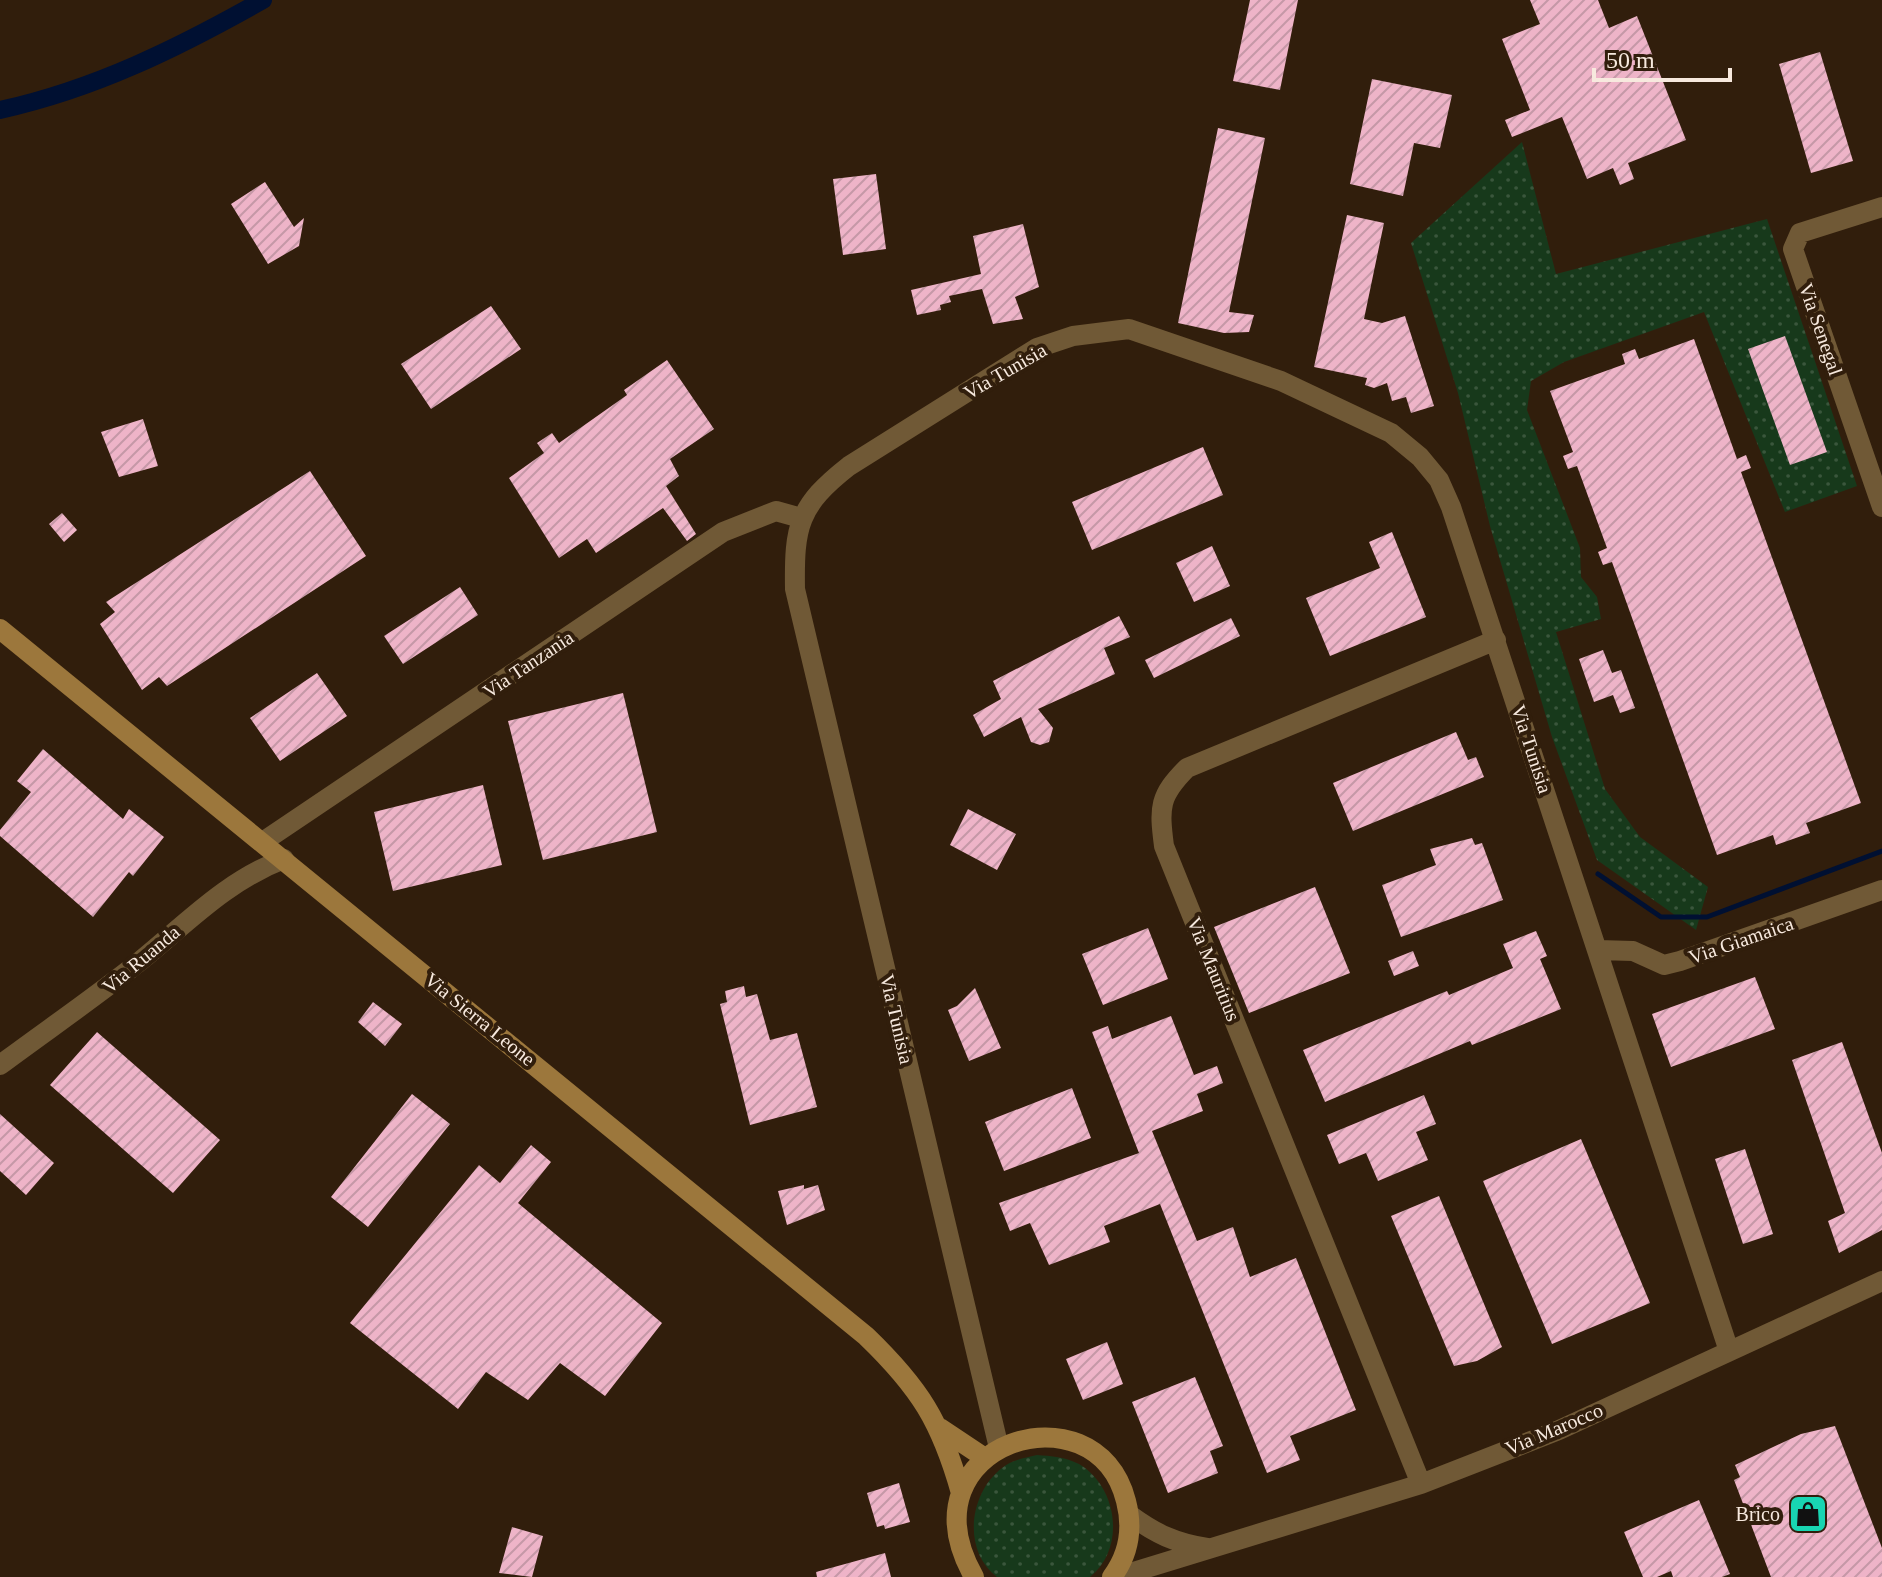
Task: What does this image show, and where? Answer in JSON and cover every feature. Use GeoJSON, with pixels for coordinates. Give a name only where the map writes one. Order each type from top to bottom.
{"type":"FeatureCollection","features":[{"type":"Feature","properties":{"kind":"street","name":"Via Senegal"},"geometry":{"type":"LineString","coordinates":[[1882,207],[1800,233],[1793,249],[1882,507]]}},
{"type":"Feature","properties":{"kind":"street","name":"Via Tunisia"},"geometry":{"type":"LineString","coordinates":[[992,1453],[795,589],[795,552],[801,518],[821,488],[849,466],[1037,348],[1073,336],[1129,329],[1281,381],[1391,433],[1420,457],[1439,480],[1496,640],[1729,1351]]}},
{"type":"Feature","properties":{"kind":"street","name":"Via Tanzania"},"geometry":{"type":"LineString","coordinates":[[264,841],[723,532],[776,511],[801,518]]}},
{"type":"Feature","properties":{"kind":"street","name":"Via Sierra Leone"},"geometry":{"type":"LineString","coordinates":[[0,629],[264,841],[866,1336],[897,1366],[940,1428],[961,1493]]}},
{"type":"Feature","properties":{"kind":"street","name":"Via Mauritius"},"geometry":{"type":"LineString","coordinates":[[1421,1484],[1164,846],[1160,814],[1165,790],[1187,768],[1496,640]]}},
{"type":"Feature","properties":{"kind":"street","name":"Via Ruanda"},"geometry":{"type":"LineString","coordinates":[[0,1065],[64,1022],[220,892],[249,872],[284,859]]}},
{"type":"Feature","properties":{"kind":"street","name":"Via Giamaica"},"geometry":{"type":"LineString","coordinates":[[1598,950],[1633,951],[1664,965],[1882,890]]}},
{"type":"Feature","properties":{"kind":"street","name":"Via Marocco"},"geometry":{"type":"LineString","coordinates":[[1115,1577],[1215,1550],[1421,1484],[1559,1430],[1882,1281]]}},
{"type":"Feature","properties":{"kind":"street","name":"Via Sierra Leone"},"geometry":{"type":"LineString","coordinates":[[940,1428],[992,1453]]}},
{"type":"Feature","properties":{"kind":"street"},"geometry":{"type":"LineString","coordinates":[[974,1577],[960,1551],[955,1521],[961,1493],[992,1453],[1032,1437],[1060,1438],[1088,1449],[1106,1464],[1123,1489],[1130,1515],[1125,1556],[1115,1577]]}},
{"type":"Feature","properties":{"kind":"street","name":"Via Marocco"},"geometry":{"type":"LineString","coordinates":[[1130,1515],[1156,1534],[1177,1544],[1215,1550]]}},
{"type":"Feature","properties":{"kind":"green space"},"geometry":{"type":"Polygon","coordinates":[[[1522,142],[1556,274],[1767,219],[1857,486],[1785,512],[1704,312],[1564,362],[1531,381],[1527,410],[1580,548],[1581,577],[1597,597],[1601,619],[1556,632],[1605,789],[1640,837],[1708,887],[1696,930],[1597,860],[1552,737],[1490,526],[1458,393],[1411,243],[1522,142]]]}},
{"type":"Feature","properties":{"kind":"green space"},"geometry":{"type":"Polygon","coordinates":[[[1037,1455],[1063,1458],[1079,1464],[1092,1474],[1109,1502],[1113,1535],[1101,1565],[1090,1577],[997,1577],[978,1553],[974,1522],[982,1492],[1006,1465],[1037,1455]]]}},
{"type":"Feature","properties":{"kind":"building"},"geometry":{"type":"Polygon","coordinates":[[[1250,0],[1298,0],[1280,90],[1233,81],[1250,0]]]}},
{"type":"Feature","properties":{"kind":"building"},"geometry":{"type":"Polygon","coordinates":[[[1530,0],[1598,0],[1609,28],[1637,16],[1686,140],[1628,163],[1634,179],[1620,185],[1613,168],[1587,179],[1562,117],[1512,137],[1505,120],[1530,110],[1502,39],[1540,24],[1530,0]]]}},
{"type":"Feature","properties":{"kind":"building"},"geometry":{"type":"Polygon","coordinates":[[[1820,52],[1853,161],[1811,173],[1779,64],[1820,52]]]}},
{"type":"Feature","properties":{"kind":"building"},"geometry":{"type":"Polygon","coordinates":[[[1372,79],[1452,95],[1440,148],[1414,143],[1403,196],[1350,184],[1372,79]]]}},
{"type":"Feature","properties":{"kind":"building"},"geometry":{"type":"Polygon","coordinates":[[[1218,128],[1265,138],[1229,312],[1254,315],[1249,332],[1224,333],[1178,323],[1218,128]]]}},
{"type":"Feature","properties":{"kind":"building"},"geometry":{"type":"Polygon","coordinates":[[[876,174],[886,249],[843,255],[833,179],[876,174]]]}},
{"type":"Feature","properties":{"kind":"building"},"geometry":{"type":"Polygon","coordinates":[[[265,182],[294,227],[304,218],[299,246],[268,264],[231,204],[265,182]]]}},
{"type":"Feature","properties":{"kind":"building"},"geometry":{"type":"Polygon","coordinates":[[[1347,215],[1384,223],[1364,319],[1382,323],[1405,316],[1434,406],[1411,413],[1406,397],[1392,401],[1387,383],[1374,388],[1365,385],[1367,378],[1314,367],[1347,215]]]}},
{"type":"Feature","properties":{"kind":"building"},"geometry":{"type":"Polygon","coordinates":[[[1023,224],[1039,287],[1015,297],[1023,319],[993,324],[982,289],[949,296],[951,302],[940,305],[941,310],[917,315],[911,290],[981,274],[973,236],[1023,224]]]}},
{"type":"Feature","properties":{"kind":"building"},"geometry":{"type":"Polygon","coordinates":[[[491,306],[521,349],[431,409],[401,364],[491,306]]]}},
{"type":"Feature","properties":{"kind":"building"},"geometry":{"type":"Polygon","coordinates":[[[1785,336],[1827,452],[1790,465],[1748,349],[1785,336]]]}},
{"type":"Feature","properties":{"kind":"building"},"geometry":{"type":"Polygon","coordinates":[[[1694,339],[1737,459],[1746,455],[1751,468],[1741,472],[1861,803],[1806,823],[1810,833],[1776,845],[1773,835],[1717,855],[1612,562],[1603,565],[1598,552],[1607,548],[1577,466],[1568,469],[1563,456],[1573,452],[1550,391],[1625,364],[1622,354],[1635,349],[1639,359],[1694,339]]]}},
{"type":"Feature","properties":{"kind":"building"},"geometry":{"type":"Polygon","coordinates":[[[667,360],[714,429],[670,459],[679,476],[666,486],[696,534],[687,541],[663,508],[596,553],[587,539],[559,558],[509,478],[544,453],[537,443],[552,433],[559,443],[627,395],[624,390],[667,360]]]}},
{"type":"Feature","properties":{"kind":"building"},"geometry":{"type":"Polygon","coordinates":[[[143,419],[158,466],[119,477],[101,432],[143,419]]]}},
{"type":"Feature","properties":{"kind":"building"},"geometry":{"type":"Polygon","coordinates":[[[1203,447],[1223,495],[1092,550],[1072,502],[1203,447]]]}},
{"type":"Feature","properties":{"kind":"building"},"geometry":{"type":"Polygon","coordinates":[[[310,471],[366,556],[167,686],[159,677],[142,690],[100,624],[115,612],[106,602],[310,471]]]}},
{"type":"Feature","properties":{"kind":"building"},"geometry":{"type":"Polygon","coordinates":[[[62,513],[77,530],[64,542],[49,524],[62,513]]]}},
{"type":"Feature","properties":{"kind":"building"},"geometry":{"type":"Polygon","coordinates":[[[1392,532],[1426,617],[1330,656],[1306,598],[1380,568],[1369,542],[1392,532]]]}},
{"type":"Feature","properties":{"kind":"building"},"geometry":{"type":"Polygon","coordinates":[[[1212,546],[1230,586],[1194,602],[1176,563],[1212,546]]]}},
{"type":"Feature","properties":{"kind":"building"},"geometry":{"type":"Polygon","coordinates":[[[460,587],[478,615],[403,664],[384,636],[460,587]]]}},
{"type":"Feature","properties":{"kind":"building"},"geometry":{"type":"Polygon","coordinates":[[[1119,616],[1130,637],[1104,648],[1115,674],[1038,709],[1053,728],[1049,742],[1040,745],[1031,742],[1021,717],[984,737],[973,715],[1001,699],[993,681],[1119,616]]]}},
{"type":"Feature","properties":{"kind":"building"},"geometry":{"type":"Polygon","coordinates":[[[1231,618],[1240,636],[1154,678],[1145,660],[1231,618]]]}},
{"type":"Feature","properties":{"kind":"building"},"geometry":{"type":"Polygon","coordinates":[[[1603,650],[1612,673],[1621,670],[1635,708],[1620,713],[1613,695],[1594,702],[1579,659],[1603,650]]]}},
{"type":"Feature","properties":{"kind":"building"},"geometry":{"type":"Polygon","coordinates":[[[317,673],[347,716],[280,761],[250,718],[317,673]]]}},
{"type":"Feature","properties":{"kind":"building"},"geometry":{"type":"Polygon","coordinates":[[[623,693],[657,832],[543,860],[508,721],[623,693]]]}},
{"type":"Feature","properties":{"kind":"building"},"geometry":{"type":"Polygon","coordinates":[[[1456,732],[1468,760],[1476,757],[1484,777],[1353,831],[1333,783],[1456,732]]]}},
{"type":"Feature","properties":{"kind":"building"},"geometry":{"type":"Polygon","coordinates":[[[43,749],[123,819],[129,809],[164,837],[133,876],[129,872],[93,917],[0,836],[0,830],[31,792],[17,781],[43,749]]]}},
{"type":"Feature","properties":{"kind":"building"},"geometry":{"type":"Polygon","coordinates":[[[483,785],[502,865],[393,891],[374,812],[483,785]]]}},
{"type":"Feature","properties":{"kind":"building"},"geometry":{"type":"Polygon","coordinates":[[[968,809],[1016,834],[997,870],[950,845],[968,809]]]}},
{"type":"Feature","properties":{"kind":"building"},"geometry":{"type":"Polygon","coordinates":[[[1472,838],[1475,845],[1482,843],[1503,900],[1401,937],[1382,885],[1436,865],[1430,849],[1472,838]]]}},
{"type":"Feature","properties":{"kind":"building"},"geometry":{"type":"Polygon","coordinates":[[[1315,887],[1350,973],[1249,1013],[1214,927],[1315,887]]]}},
{"type":"Feature","properties":{"kind":"building"},"geometry":{"type":"Polygon","coordinates":[[[1148,928],[1168,979],[1103,1005],[1082,954],[1148,928]]]}},
{"type":"Feature","properties":{"kind":"building"},"geometry":{"type":"Polygon","coordinates":[[[1536,931],[1547,956],[1540,959],[1561,1009],[1472,1045],[1470,1041],[1325,1102],[1303,1050],[1447,991],[1449,995],[1513,968],[1503,944],[1536,931]]]}},
{"type":"Feature","properties":{"kind":"building"},"geometry":{"type":"Polygon","coordinates":[[[1413,951],[1419,966],[1394,976],[1388,961],[1413,951]]]}},
{"type":"Feature","properties":{"kind":"building"},"geometry":{"type":"Polygon","coordinates":[[[1755,977],[1775,1029],[1671,1067],[1652,1014],[1755,977]]]}},
{"type":"Feature","properties":{"kind":"building"},"geometry":{"type":"Polygon","coordinates":[[[744,986],[746,997],[757,994],[770,1040],[797,1033],[817,1107],[750,1125],[720,1004],[727,1002],[725,991],[744,986]]]}},
{"type":"Feature","properties":{"kind":"building"},"geometry":{"type":"Polygon","coordinates":[[[975,988],[1001,1048],[969,1061],[948,1010],[957,1006],[975,988]]]}},
{"type":"Feature","properties":{"kind":"building"},"geometry":{"type":"Polygon","coordinates":[[[373,1002],[402,1024],[385,1046],[358,1022],[373,1002]]]}},
{"type":"Feature","properties":{"kind":"building"},"geometry":{"type":"Polygon","coordinates":[[[1171,1016],[1194,1075],[1217,1066],[1223,1083],[1197,1094],[1203,1111],[1152,1131],[1197,1241],[1233,1227],[1250,1277],[1296,1258],[1356,1410],[1290,1436],[1300,1460],[1267,1473],[1160,1204],[1104,1226],[1110,1242],[1049,1265],[1030,1223],[1010,1231],[999,1203],[1139,1153],[1092,1032],[1108,1026],[1112,1039],[1171,1016]]]}},
{"type":"Feature","properties":{"kind":"building"},"geometry":{"type":"Polygon","coordinates":[[[97,1032],[220,1140],[173,1193],[50,1085],[97,1032]]]}},
{"type":"Feature","properties":{"kind":"building"},"geometry":{"type":"Polygon","coordinates":[[[1842,1042],[1882,1153],[1882,1230],[1839,1253],[1828,1221],[1845,1213],[1792,1060],[1842,1042]]]}},
{"type":"Feature","properties":{"kind":"building"},"geometry":{"type":"Polygon","coordinates":[[[1072,1088],[1091,1138],[1004,1171],[985,1122],[1072,1088]]]}},
{"type":"Feature","properties":{"kind":"building"},"geometry":{"type":"Polygon","coordinates":[[[412,1094],[450,1124],[368,1227],[331,1197],[412,1094]]]}},
{"type":"Feature","properties":{"kind":"building"},"geometry":{"type":"Polygon","coordinates":[[[1424,1095],[1436,1124],[1416,1132],[1428,1160],[1378,1181],[1366,1153],[1339,1164],[1327,1135],[1424,1095]]]}},
{"type":"Feature","properties":{"kind":"building"},"geometry":{"type":"Polygon","coordinates":[[[0,1114],[54,1163],[26,1195],[0,1171],[0,1114]]]}},
{"type":"Feature","properties":{"kind":"building"},"geometry":{"type":"Polygon","coordinates":[[[1581,1139],[1650,1303],[1552,1344],[1483,1181],[1581,1139]]]}},
{"type":"Feature","properties":{"kind":"building"},"geometry":{"type":"Polygon","coordinates":[[[531,1145],[551,1162],[518,1203],[662,1323],[605,1396],[560,1363],[528,1400],[486,1372],[458,1409],[350,1323],[479,1165],[500,1183],[531,1145]]]}},
{"type":"Feature","properties":{"kind":"building"},"geometry":{"type":"Polygon","coordinates":[[[1745,1149],[1773,1234],[1743,1244],[1715,1159],[1745,1149]]]}},
{"type":"Feature","properties":{"kind":"building"},"geometry":{"type":"Polygon","coordinates":[[[804,1185],[804,1189],[818,1185],[825,1210],[787,1225],[778,1191],[804,1185]]]}},
{"type":"Feature","properties":{"kind":"building"},"geometry":{"type":"Polygon","coordinates":[[[1439,1196],[1502,1347],[1477,1361],[1454,1366],[1391,1216],[1439,1196]]]}},
{"type":"Feature","properties":{"kind":"building"},"geometry":{"type":"Polygon","coordinates":[[[1107,1342],[1123,1384],[1083,1400],[1066,1359],[1107,1342]]]}},
{"type":"Feature","properties":{"kind":"building"},"geometry":{"type":"Polygon","coordinates":[[[1195,1377],[1223,1446],[1210,1451],[1218,1473],[1168,1493],[1132,1402],[1195,1377]]]}},
{"type":"Feature","properties":{"kind":"building","name":"Brico"},"geometry":{"type":"Polygon","coordinates":[[[1835,1426],[1882,1548],[1882,1577],[1771,1577],[1734,1480],[1740,1477],[1735,1465],[1801,1434],[1835,1426]]]}},
{"type":"Feature","properties":{"kind":"building"},"geometry":{"type":"Polygon","coordinates":[[[899,1483],[910,1522],[885,1529],[884,1525],[877,1527],[867,1493],[899,1483]]]}},
{"type":"Feature","properties":{"kind":"building"},"geometry":{"type":"Polygon","coordinates":[[[1699,1500],[1730,1574],[1722,1577],[1673,1577],[1671,1571],[1657,1577],[1643,1577],[1624,1532],[1699,1500]]]}},
{"type":"Feature","properties":{"kind":"building"},"geometry":{"type":"Polygon","coordinates":[[[512,1527],[543,1536],[532,1577],[499,1573],[512,1527]]]}},
{"type":"Feature","properties":{"kind":"building"},"geometry":{"type":"Polygon","coordinates":[[[885,1553],[891,1577],[817,1577],[816,1572],[885,1553]]]}},
{"type":"Feature","properties":{"kind":"waterway"},"geometry":{"type":"LineString","coordinates":[[0,110],[103,79],[263,0]]}},
{"type":"Feature","properties":{"kind":"waterway"},"geometry":{"type":"LineString","coordinates":[[1598,874],[1661,917],[1707,917],[1882,851]]}},
{"type":"Feature","properties":{"kind":"place","name":"Brico"},"geometry":{"type":"Point","coordinates":[1808,1514]}}]}
